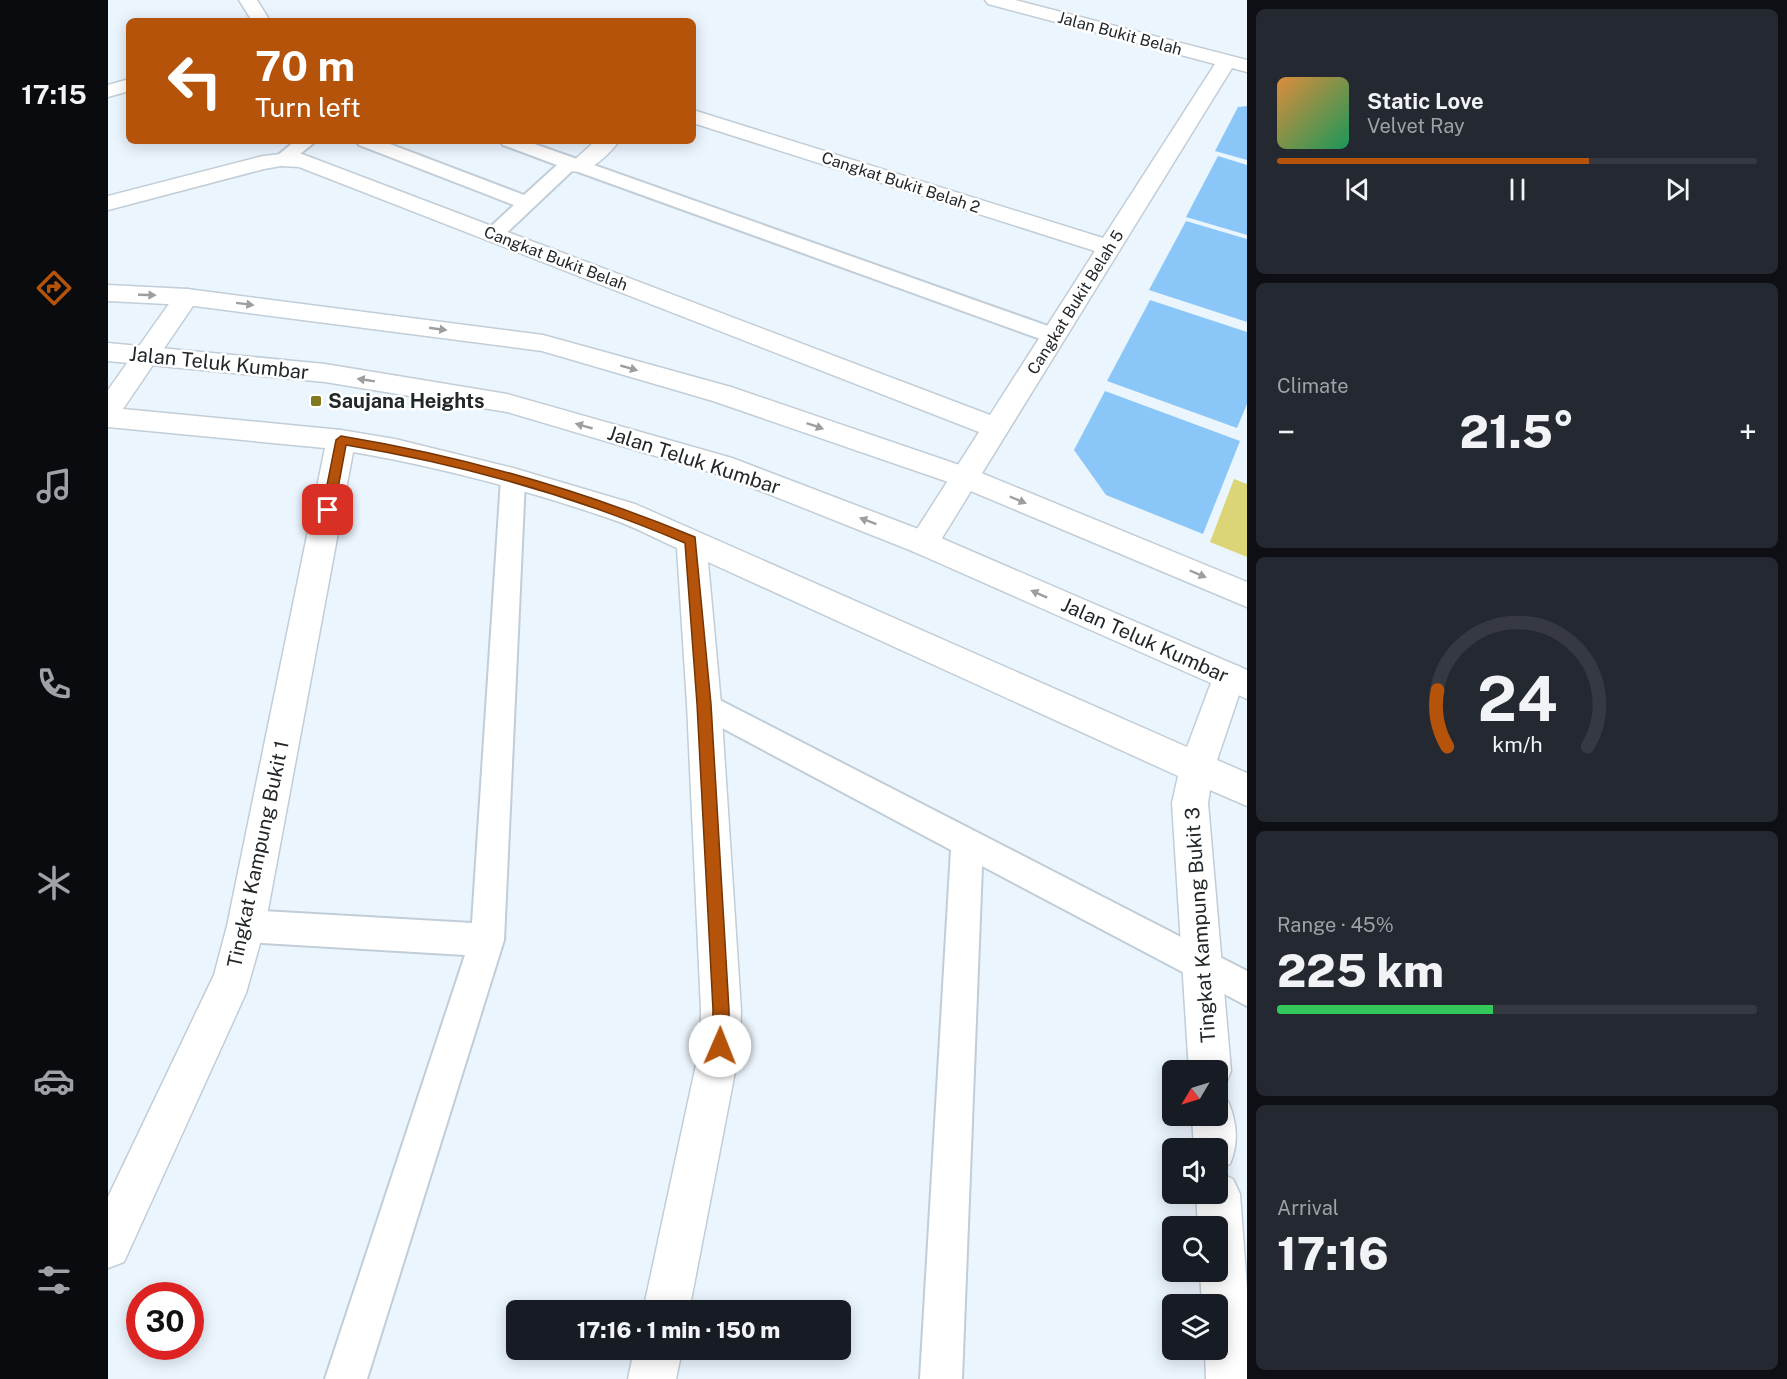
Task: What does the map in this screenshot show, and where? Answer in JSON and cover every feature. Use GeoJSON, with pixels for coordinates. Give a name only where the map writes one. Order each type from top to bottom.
{"type":"FeatureCollection","features":[{"type":"Feature","properties":{"kind":"main road"},"geometry":{"type":"LineString","coordinates":[[248,0],[259,18]]}},
{"type":"Feature","properties":{"kind":"main road","name":"Jalan Bukit Belah"},"geometry":{"type":"LineString","coordinates":[[994,0],[1237,63]]}},
{"type":"Feature","properties":{"kind":"main road","name":"Cangkat Bukit Belah 5"},"geometry":{"type":"LineString","coordinates":[[923,543],[1109,248],[1237,63]]}},
{"type":"Feature","properties":{"kind":"main road"},"geometry":{"type":"LineString","coordinates":[[108,91],[126,87]]}},
{"type":"Feature","properties":{"kind":"main road","name":"Cangkat Bukit Belah 2"},"geometry":{"type":"LineString","coordinates":[[696,117],[1109,248]]}},
{"type":"Feature","properties":{"kind":"main road"},"geometry":{"type":"LineString","coordinates":[[574,164],[604,144]]}},
{"type":"Feature","properties":{"kind":"main road","name":"Cangkat Bukit Belah"},"geometry":{"type":"LineString","coordinates":[[108,203],[281,159],[302,161],[996,428]]}},
{"type":"Feature","properties":{"kind":"main road"},"geometry":{"type":"LineString","coordinates":[[108,293],[187,297],[543,343],[722,394],[964,477],[1247,595]]}},
{"type":"Feature","properties":{"kind":"main road"},"geometry":{"type":"LineString","coordinates":[[108,410],[187,297]]}},
{"type":"Feature","properties":{"kind":"main road","name":"Jalan Teluk Kumbar"},"geometry":{"type":"LineString","coordinates":[[108,352],[325,374],[507,403],[732,468],[923,543],[1238,681]]}},
{"type":"Feature","properties":{"kind":"main road"},"geometry":{"type":"LineString","coordinates":[[108,417],[341,440],[395,449],[513,479],[625,512],[1247,790]]}},
{"type":"Feature","properties":{"kind":"main road","name":"Tingkat Kampung Bukit 1"},"geometry":{"type":"LineString","coordinates":[[108,1246],[232,979],[246,926],[341,440]]}},
{"type":"Feature","properties":{"kind":"main road"},"geometry":{"type":"LineString","coordinates":[[668,1300],[720,1046],[721,1010],[704,704],[691,540]]}},
{"type":"Feature","properties":{"kind":"main road","name":"Tingkat Kampung Bukit 3"},"geometry":{"type":"LineString","coordinates":[[1208,1060],[1190,802],[1197,767],[1238,681]]}},
{"type":"Feature","properties":{"kind":"main road"},"geometry":{"type":"LineString","coordinates":[[1219,1204],[1230,1379]]}},
{"type":"Feature","properties":{"kind":"main road"},"geometry":{"type":"LineString","coordinates":[[652,1379],[656,1360]]}},
{"type":"Feature","properties":{"kind":"lane"},"geometry":{"type":"LineString","coordinates":[[281,159],[303,144]]}},
{"type":"Feature","properties":{"kind":"lane"},"geometry":{"type":"LineString","coordinates":[[373,144],[527,203]]}},
{"type":"Feature","properties":{"kind":"lane"},"geometry":{"type":"LineString","coordinates":[[517,144],[1054,336]]}},
{"type":"Feature","properties":{"kind":"lane"},"geometry":{"type":"LineString","coordinates":[[494,234],[574,164]]}},
{"type":"Feature","properties":{"kind":"lane"},"geometry":{"type":"LineString","coordinates":[[346,1379],[487,940],[513,479]]}},
{"type":"Feature","properties":{"kind":"lane"},"geometry":{"type":"LineString","coordinates":[[704,704],[1247,989]]}},
{"type":"Feature","properties":{"kind":"lane"},"geometry":{"type":"LineString","coordinates":[[940,1379],[967,841]]}},
{"type":"Feature","properties":{"kind":"lane"},"geometry":{"type":"LineString","coordinates":[[246,926],[487,940]]}},
{"type":"Feature","properties":{"kind":"shaded area"},"geometry":{"type":"Polygon","coordinates":[[[1234,479],[1247,484],[1247,557],[1210,542],[1234,479]]]}},
{"type":"Feature","properties":{"kind":"water"},"geometry":{"type":"Polygon","coordinates":[[[1247,106],[1247,160],[1215,151],[1238,107],[1247,106]]]}},
{"type":"Feature","properties":{"kind":"water"},"geometry":{"type":"Polygon","coordinates":[[[1218,156],[1247,165],[1247,235],[1186,217],[1218,156]]]}},
{"type":"Feature","properties":{"kind":"water"},"geometry":{"type":"Polygon","coordinates":[[[1186,221],[1247,239],[1247,322],[1149,290],[1186,221]]]}},
{"type":"Feature","properties":{"kind":"water"},"geometry":{"type":"Polygon","coordinates":[[[1150,300],[1247,332],[1247,404],[1237,428],[1107,381],[1150,300]]]}},
{"type":"Feature","properties":{"kind":"water"},"geometry":{"type":"Polygon","coordinates":[[[1105,391],[1240,441],[1203,534],[1106,495],[1074,450],[1105,391]]]}},
{"type":"Feature","properties":{"kind":"place","name":"Saujana Heights"},"geometry":{"type":"Point","coordinates":[316,401]}},
{"type":"Feature","properties":{"kind":"route"},"geometry":{"type":"LineString","coordinates":[[328,510],[341,440],[395,449],[513,479],[625,512],[691,540],[704,704],[721,1010],[720,1046]]}}]}
